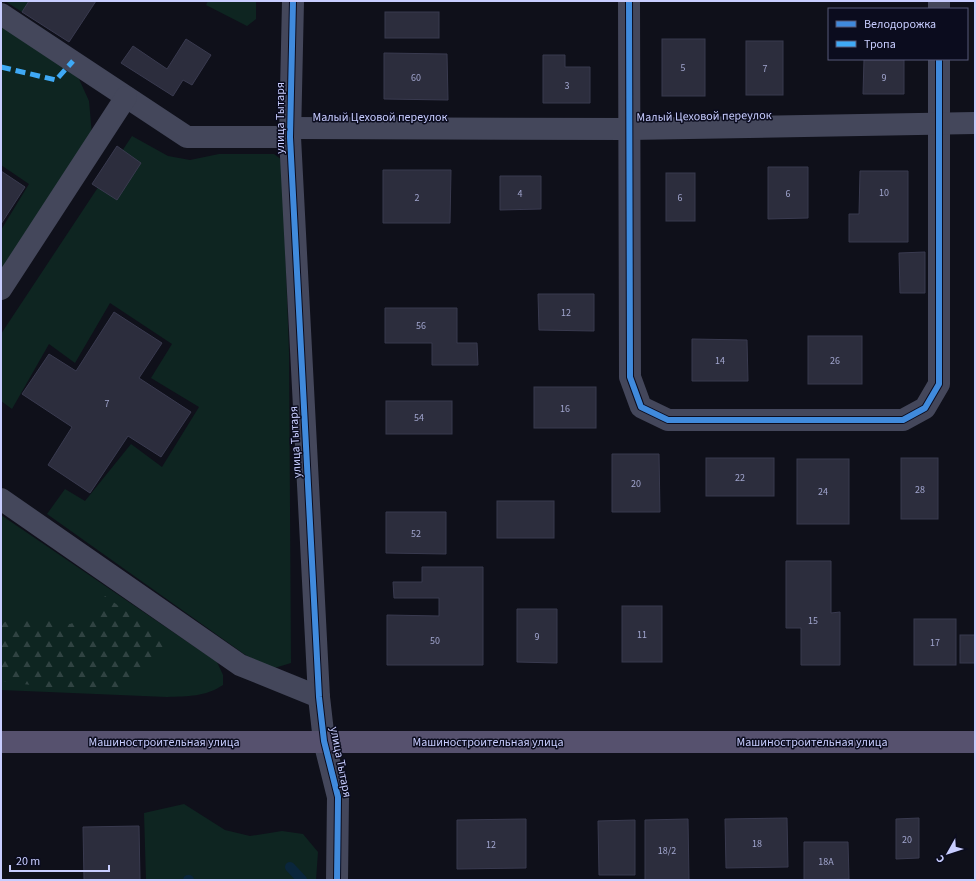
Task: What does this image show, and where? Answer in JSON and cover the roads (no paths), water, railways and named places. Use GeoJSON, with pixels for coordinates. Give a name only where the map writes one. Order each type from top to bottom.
{"type":"FeatureCollection","features":[{"type":"Feature","properties":{"kind":"main road","name":"Машиностроительная улица"},"geometry":{"type":"LineString","coordinates":[[1,742],[975,742]]}},
{"type":"Feature","properties":{"kind":"street","name":"улица Тытаря"},"geometry":{"type":"LineString","coordinates":[[293,1],[290,132],[319,697],[324,741],[338,797],[337,880]]}},
{"type":"Feature","properties":{"kind":"street"},"geometry":{"type":"LineString","coordinates":[[629,1],[630,377],[641,408],[668,420],[903,420],[925,408],[939,384],[939,60]]}},
{"type":"Feature","properties":{"kind":"street","name":"Малый Цеховой переулок"},"geometry":{"type":"LineString","coordinates":[[1,14],[187,137],[290,132],[630,129],[975,123]]}},
{"type":"Feature","properties":{"kind":"street"},"geometry":{"type":"LineString","coordinates":[[1,289],[126,97]]}},
{"type":"Feature","properties":{"kind":"street"},"geometry":{"type":"LineString","coordinates":[[1,499],[240,665],[319,697]]}},
{"type":"Feature","properties":{"kind":"waterway"},"geometry":{"type":"LineString","coordinates":[[290,867],[302,880]]}}]}
